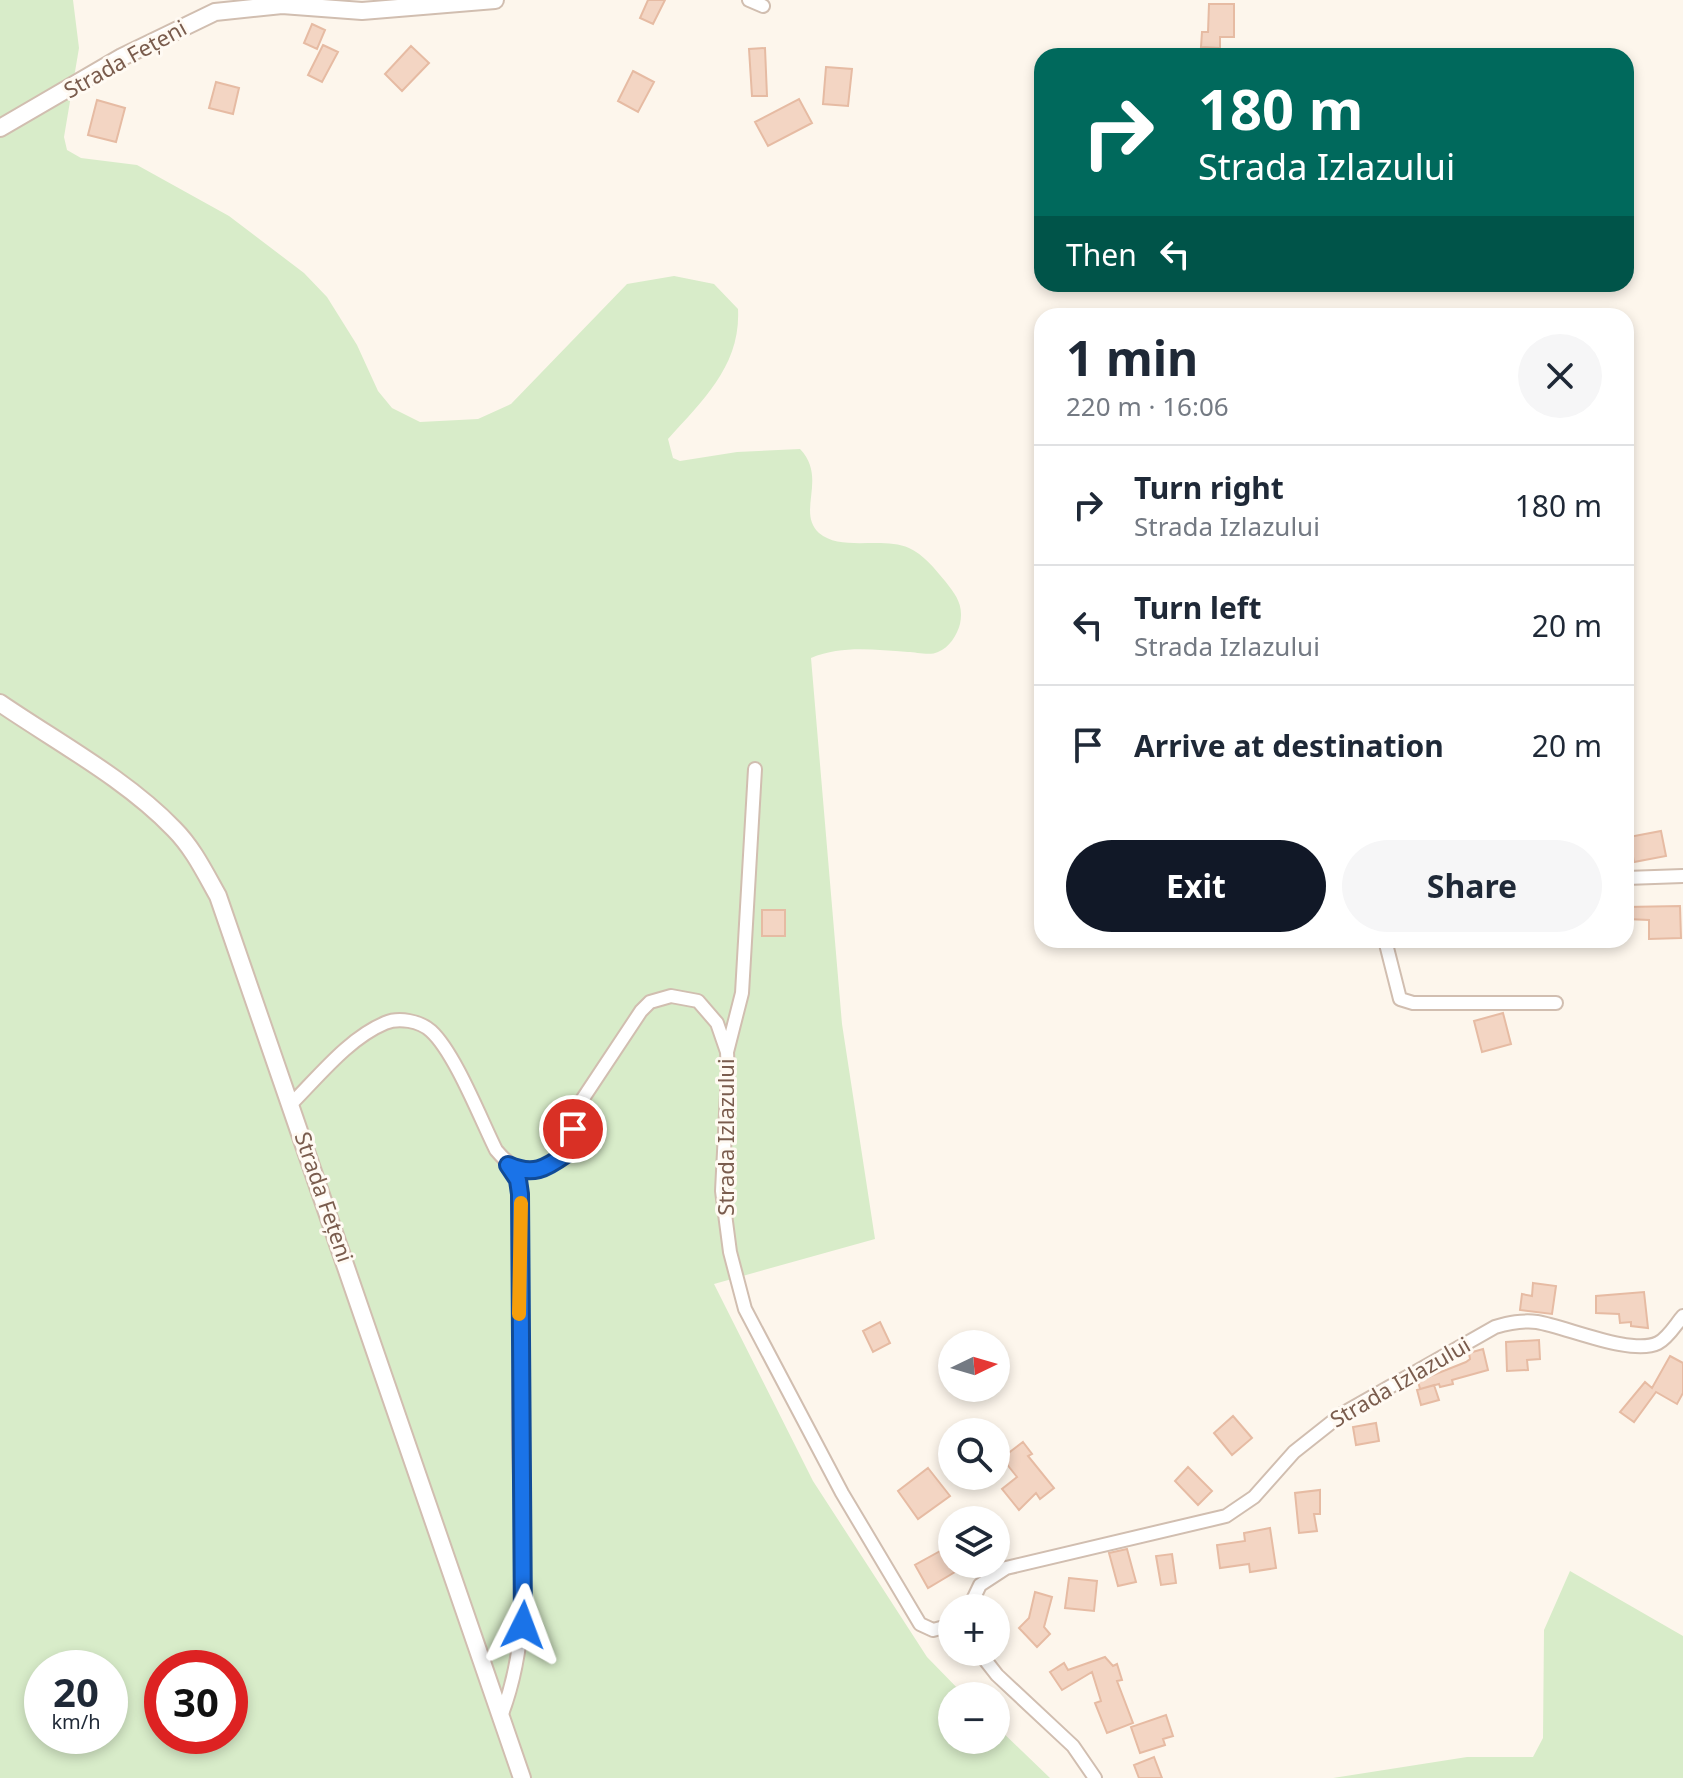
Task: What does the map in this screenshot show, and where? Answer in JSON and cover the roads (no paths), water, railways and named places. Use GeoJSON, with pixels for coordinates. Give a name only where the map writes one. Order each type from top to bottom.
{"type":"FeatureCollection","features":[{"type":"Feature","properties":{"kind":"street","name":"Strada Fețeni"},"geometry":{"type":"LineString","coordinates":[[0,128],[122,57],[215,12],[282,5],[362,11],[495,0]]}},
{"type":"Feature","properties":{"kind":"street"},"geometry":{"type":"LineString","coordinates":[[749,0],[763,6]]}},
{"type":"Feature","properties":{"kind":"street","name":"Strada Fețeni"},"geometry":{"type":"LineString","coordinates":[[0,703],[141,801],[175,829],[199,861],[218,896],[292,1103],[522,1778]]}},
{"type":"Feature","properties":{"kind":"street"},"geometry":{"type":"LineString","coordinates":[[727,1052],[742,993],[755,769]]}},
{"type":"Feature","properties":{"kind":"street"},"geometry":{"type":"LineString","coordinates":[[1634,878],[1683,876]]}},
{"type":"Feature","properties":{"kind":"street"},"geometry":{"type":"LineString","coordinates":[[1387,948],[1400,999],[1413,1003],[1556,1003]]}},
{"type":"Feature","properties":{"kind":"street","name":"Strada Izlazului"},"geometry":{"type":"LineString","coordinates":[[508,1165],[525,1173],[538,1171],[566,1154],[580,1103],[623,1035],[650,1002],[671,996],[698,1001],[717,1023],[727,1052],[722,1191],[730,1252],[745,1309],[842,1493],[920,1624],[933,1630],[938,1629]]}},
{"type":"Feature","properties":{"kind":"street"},"geometry":{"type":"LineString","coordinates":[[292,1103],[370,1031],[388,1021],[418,1023],[431,1031],[446,1052],[496,1150],[518,1180],[519,1474],[525,1609],[514,1671],[500,1719]]}},
{"type":"Feature","properties":{"kind":"street","name":"Strada Izlazului"},"geometry":{"type":"LineString","coordinates":[[976,1594],[980,1585],[1006,1568],[1204,1524],[1243,1507],[1294,1452],[1342,1414],[1495,1327],[1513,1322],[1536,1322],[1628,1345],[1648,1345],[1658,1343],[1683,1316]]}},
{"type":"Feature","properties":{"kind":"street"},"geometry":{"type":"LineString","coordinates":[[990,1666],[1073,1746],[1095,1778]]}}]}
